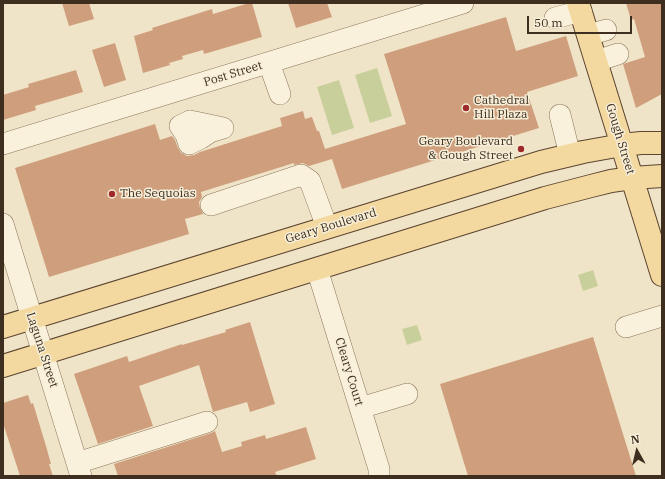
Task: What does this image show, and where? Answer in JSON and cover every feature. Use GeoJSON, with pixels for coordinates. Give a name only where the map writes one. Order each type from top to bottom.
{"type":"FeatureCollection","features":[{"type":"Feature","properties":{"kind":"main road","name":"Gough Street"},"geometry":{"type":"LineString","coordinates":[[580,7],[597,32],[596,61],[662,275]]}},
{"type":"Feature","properties":{"kind":"main road","name":"Geary Boulevard"},"geometry":{"type":"LineString","coordinates":[[3,327],[520,168],[570,155],[622,145],[662,143]]}},
{"type":"Feature","properties":{"kind":"main road"},"geometry":{"type":"LineString","coordinates":[[3,366],[545,198],[591,186],[632,178],[662,176]]}},
{"type":"Feature","properties":{"kind":"street","name":"Post Street"},"geometry":{"type":"LineString","coordinates":[[3,144],[269,63],[451,5]]}},
{"type":"Feature","properties":{"kind":"street"},"geometry":{"type":"LineString","coordinates":[[555,18],[580,7]]}},
{"type":"Feature","properties":{"kind":"street"},"geometry":{"type":"LineString","coordinates":[[596,61],[618,54]]}},
{"type":"Feature","properties":{"kind":"street"},"geometry":{"type":"LineString","coordinates":[[269,63],[280,94]]}},
{"type":"Feature","properties":{"kind":"street"},"geometry":{"type":"LineString","coordinates":[[560,115],[570,155]]}},
{"type":"Feature","properties":{"kind":"street"},"geometry":{"type":"LineString","coordinates":[[211,205],[301,175],[310,181],[326,228]]}},
{"type":"Feature","properties":{"kind":"street","name":"Laguna Street"},"geometry":{"type":"LineString","coordinates":[[3,224],[79,469]]}},
{"type":"Feature","properties":{"kind":"street","name":"Cleary Court"},"geometry":{"type":"LineString","coordinates":[[317,269],[379,469],[379,476]]}},
{"type":"Feature","properties":{"kind":"street"},"geometry":{"type":"LineString","coordinates":[[626,327],[662,316]]}},
{"type":"Feature","properties":{"kind":"street"},"geometry":{"type":"LineString","coordinates":[[360,408],[408,394]]}},
{"type":"Feature","properties":{"kind":"street"},"geometry":{"type":"LineString","coordinates":[[79,469],[207,422]]}},
{"type":"Feature","properties":{"kind":"green space"},"geometry":{"type":"Polygon","coordinates":[[[377,68],[392,116],[370,123],[355,75],[377,68]]]}},
{"type":"Feature","properties":{"kind":"green space"},"geometry":{"type":"Polygon","coordinates":[[[339,80],[354,128],[332,135],[317,87],[339,80]]]}},
{"type":"Feature","properties":{"kind":"green space"},"geometry":{"type":"Polygon","coordinates":[[[593,270],[598,286],[583,291],[578,275],[593,270]]]}},
{"type":"Feature","properties":{"kind":"green space"},"geometry":{"type":"Polygon","coordinates":[[[417,325],[422,340],[407,345],[402,329],[417,325]]]}},
{"type":"Feature","properties":{"kind":"building"},"geometry":{"type":"Polygon","coordinates":[[[62,3],[89,3],[94,19],[69,26],[62,3]]]}},
{"type":"Feature","properties":{"kind":"building"},"geometry":{"type":"Polygon","coordinates":[[[252,3],[262,37],[204,54],[203,50],[182,56],[183,59],[169,63],[170,65],[143,73],[134,36],[153,30],[152,28],[212,9],[213,14],[252,3]]]}},
{"type":"Feature","properties":{"kind":"building"},"geometry":{"type":"Polygon","coordinates":[[[288,3],[327,3],[332,17],[296,28],[288,3]]]}},
{"type":"Feature","properties":{"kind":"building"},"geometry":{"type":"Polygon","coordinates":[[[626,3],[662,3],[662,94],[636,108],[623,64],[645,57],[634,19],[631,20],[626,3]]]}},
{"type":"Feature","properties":{"kind":"building"},"geometry":{"type":"Polygon","coordinates":[[[506,17],[516,51],[566,36],[578,76],[527,92],[539,128],[342,189],[332,159],[309,166],[303,163],[294,165],[294,163],[201,192],[202,197],[199,202],[203,214],[185,219],[189,234],[49,277],[15,168],[155,124],[160,140],[172,136],[181,153],[187,156],[194,155],[282,126],[280,118],[303,111],[305,119],[312,117],[317,131],[319,131],[325,149],[406,124],[384,54],[506,17]]]}},
{"type":"Feature","properties":{"kind":"building"},"geometry":{"type":"Polygon","coordinates":[[[115,43],[126,80],[104,87],[92,50],[115,43]]]}},
{"type":"Feature","properties":{"kind":"building"},"geometry":{"type":"Polygon","coordinates":[[[76,70],[83,92],[35,106],[36,110],[3,120],[3,95],[29,87],[28,84],[76,70]]]}},
{"type":"Feature","properties":{"kind":"building"},"geometry":{"type":"Polygon","coordinates":[[[250,322],[275,404],[250,412],[247,402],[213,412],[199,365],[139,386],[153,426],[98,444],[74,374],[127,356],[129,362],[182,344],[226,332],[225,330],[250,322]]]}},
{"type":"Feature","properties":{"kind":"building"},"geometry":{"type":"Polygon","coordinates":[[[593,337],[636,476],[468,476],[440,384],[593,337]]]}},
{"type":"Feature","properties":{"kind":"building"},"geometry":{"type":"Polygon","coordinates":[[[28,395],[31,404],[33,403],[51,464],[49,464],[53,476],[20,476],[3,423],[3,403],[28,395]]]}},
{"type":"Feature","properties":{"kind":"building"},"geometry":{"type":"Polygon","coordinates":[[[306,427],[316,459],[275,472],[277,476],[118,476],[114,464],[215,431],[222,452],[242,446],[241,442],[265,435],[266,439],[306,427]]]}},
{"type":"Feature","properties":{"kind":"place","name":"Cathedral Hill Plaza"},"geometry":{"type":"Point","coordinates":[466,108]}},
{"type":"Feature","properties":{"kind":"place","name":"Geary Boulevard & Gough Street"},"geometry":{"type":"Point","coordinates":[521,149]}},
{"type":"Feature","properties":{"kind":"place","name":"The Sequoias"},"geometry":{"type":"Point","coordinates":[112,194]}}]}
